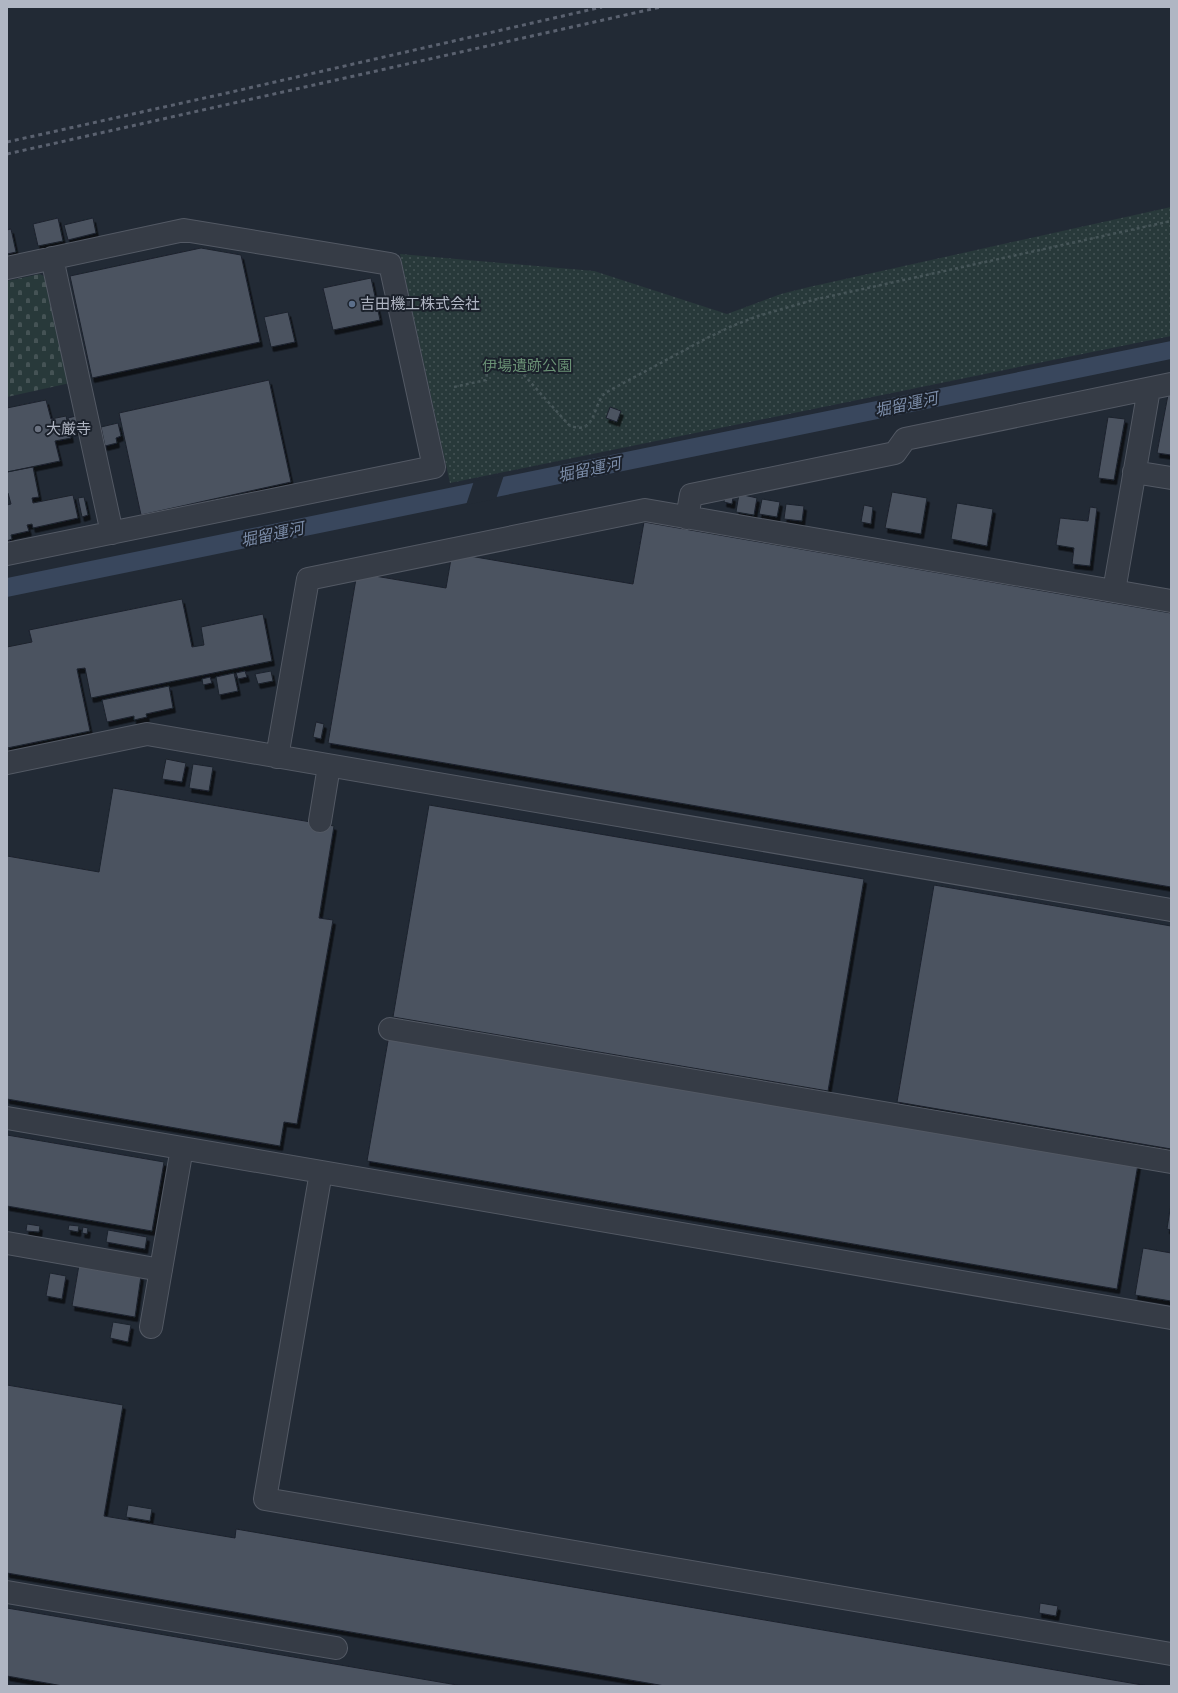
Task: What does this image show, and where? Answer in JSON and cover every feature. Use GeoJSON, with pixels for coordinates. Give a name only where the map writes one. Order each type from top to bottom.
{"type":"FeatureCollection","features":[{"type":"Feature","properties":{"kind":"street"},"geometry":{"type":"LineString","coordinates":[[7,268],[184,230],[390,264],[434,467],[7,554]]}},
{"type":"Feature","properties":{"kind":"street"},"geometry":{"type":"LineString","coordinates":[[52,258],[112,533]]}},
{"type":"Feature","properties":{"kind":"street"},"geometry":{"type":"LineString","coordinates":[[687,518],[691,495],[895,453],[905,439],[1171,384]]}},
{"type":"Feature","properties":{"kind":"street"},"geometry":{"type":"LineString","coordinates":[[1114,591],[1149,389]]}},
{"type":"Feature","properties":{"kind":"street"},"geometry":{"type":"LineString","coordinates":[[1134,472],[1171,478]]}},
{"type":"Feature","properties":{"kind":"street"},"geometry":{"type":"LineString","coordinates":[[277,757],[308,579],[645,510],[1171,601]]}},
{"type":"Feature","properties":{"kind":"street"},"geometry":{"type":"LineString","coordinates":[[7,763],[147,734],[1171,910]]}},
{"type":"Feature","properties":{"kind":"street"},"geometry":{"type":"LineString","coordinates":[[320,821],[329,766]]}},
{"type":"Feature","properties":{"kind":"street"},"geometry":{"type":"LineString","coordinates":[[390,1029],[1171,1162]]}},
{"type":"Feature","properties":{"kind":"street"},"geometry":{"type":"LineString","coordinates":[[7,1118],[1171,1318]]}},
{"type":"Feature","properties":{"kind":"street"},"geometry":{"type":"LineString","coordinates":[[151,1327],[182,1148]]}},
{"type":"Feature","properties":{"kind":"street"},"geometry":{"type":"LineString","coordinates":[[321,1172],[265,1499],[1171,1654]]}},
{"type":"Feature","properties":{"kind":"street"},"geometry":{"type":"LineString","coordinates":[[7,1243],[160,1270]]}},
{"type":"Feature","properties":{"kind":"street"},"geometry":{"type":"LineString","coordinates":[[7,1592],[336,1648]]}},
{"type":"Feature","properties":{"kind":"path"},"geometry":{"type":"LineString","coordinates":[[454,387],[486,380],[488,366],[516,371],[529,380],[569,425],[575,428],[581,428],[591,421],[599,400],[605,393],[707,338],[758,316],[813,300],[1171,220]]}},
{"type":"Feature","properties":{"kind":"green space","name":"伊場遺跡公園"},"geometry":{"type":"Polygon","coordinates":[[[1171,207],[1171,336],[450,483],[400,254],[594,271],[727,314],[781,294],[809,287],[1171,207]]]}},
{"type":"Feature","properties":{"kind":"green space"},"geometry":{"type":"Polygon","coordinates":[[[40,274],[47,278],[70,383],[7,397],[7,281],[40,274]]]}},
{"type":"Feature","properties":{"kind":"water","name":"堀留運河"},"geometry":{"type":"Polygon","coordinates":[[[1171,341],[1171,359],[7,597],[7,578],[1171,341]]]}},
{"type":"Feature","properties":{"kind":"pier"},"geometry":{"type":"Polygon","coordinates":[[[504,475],[496,499],[466,505],[474,481],[504,475]]]}},
{"type":"Feature","properties":{"kind":"building"},"geometry":{"type":"Polygon","coordinates":[[[58,218],[63,241],[38,246],[33,224],[58,218]]]}},
{"type":"Feature","properties":{"kind":"building"},"geometry":{"type":"Polygon","coordinates":[[[93,218],[96,233],[68,240],[64,225],[93,218]]]}},
{"type":"Feature","properties":{"kind":"building"},"geometry":{"type":"Polygon","coordinates":[[[11,229],[16,252],[7,254],[7,230],[11,229]]]}},
{"type":"Feature","properties":{"kind":"building"},"geometry":{"type":"Polygon","coordinates":[[[201,248],[241,255],[260,342],[92,378],[70,276],[201,248]]]}},
{"type":"Feature","properties":{"kind":"building"},"geometry":{"type":"Polygon","coordinates":[[[371,278],[380,320],[333,330],[323,288],[371,278]]]}},
{"type":"Feature","properties":{"kind":"building"},"geometry":{"type":"Polygon","coordinates":[[[288,312],[295,342],[271,347],[264,317],[288,312]]]}},
{"type":"Feature","properties":{"kind":"building"},"geometry":{"type":"Polygon","coordinates":[[[269,380],[291,482],[141,515],[119,413],[269,380]]]}},
{"type":"Feature","properties":{"kind":"building"},"geometry":{"type":"Polygon","coordinates":[[[1168,395],[1171,396],[1171,455],[1157,453],[1168,395]]]}},
{"type":"Feature","properties":{"kind":"building","name":"大厳寺"},"geometry":{"type":"Polygon","coordinates":[[[46,400],[51,419],[66,416],[71,438],[55,441],[60,461],[7,472],[7,408],[46,400]]]}},
{"type":"Feature","properties":{"kind":"building"},"geometry":{"type":"Polygon","coordinates":[[[610,407],[621,411],[617,422],[606,418],[610,407]]]}},
{"type":"Feature","properties":{"kind":"building"},"geometry":{"type":"Polygon","coordinates":[[[76,416],[79,430],[71,431],[68,418],[76,416]]]}},
{"type":"Feature","properties":{"kind":"building"},"geometry":{"type":"Polygon","coordinates":[[[1108,417],[1125,419],[1114,480],[1098,478],[1108,417]]]}},
{"type":"Feature","properties":{"kind":"building"},"geometry":{"type":"Polygon","coordinates":[[[118,423],[121,436],[116,438],[117,443],[105,446],[101,427],[118,423]]]}},
{"type":"Feature","properties":{"kind":"building"},"geometry":{"type":"Polygon","coordinates":[[[33,467],[39,497],[32,498],[33,503],[73,495],[78,518],[33,528],[32,524],[27,525],[29,531],[11,535],[12,539],[7,541],[7,505],[11,504],[7,493],[7,472],[33,467]]]}},
{"type":"Feature","properties":{"kind":"building"},"geometry":{"type":"Polygon","coordinates":[[[892,492],[927,498],[921,534],[885,528],[892,492]]]}},
{"type":"Feature","properties":{"kind":"building"},"geometry":{"type":"Polygon","coordinates":[[[739,494],[757,498],[754,515],[736,512],[739,494]]]}},
{"type":"Feature","properties":{"kind":"building"},"geometry":{"type":"Polygon","coordinates":[[[725,496],[733,497],[732,504],[724,502],[725,496]]]}},
{"type":"Feature","properties":{"kind":"building"},"geometry":{"type":"Polygon","coordinates":[[[84,497],[88,515],[82,517],[78,498],[84,497]]]}},
{"type":"Feature","properties":{"kind":"building"},"geometry":{"type":"Polygon","coordinates":[[[762,499],[780,502],[777,517],[759,514],[762,499]]]}},
{"type":"Feature","properties":{"kind":"building"},"geometry":{"type":"Polygon","coordinates":[[[957,503],[993,509],[987,546],[951,539],[957,503]]]}},
{"type":"Feature","properties":{"kind":"building"},"geometry":{"type":"Polygon","coordinates":[[[786,504],[804,506],[802,521],[784,519],[786,504]]]}},
{"type":"Feature","properties":{"kind":"building"},"geometry":{"type":"Polygon","coordinates":[[[864,505],[873,507],[871,524],[861,522],[864,505]]]}},
{"type":"Feature","properties":{"kind":"building"},"geometry":{"type":"Polygon","coordinates":[[[1090,507],[1097,508],[1090,566],[1072,564],[1074,548],[1056,545],[1060,518],[1088,521],[1090,507]]]}},
{"type":"Feature","properties":{"kind":"building"},"geometry":{"type":"Polygon","coordinates":[[[644,522],[1171,613],[1171,887],[328,743],[357,573],[446,588],[452,553],[633,584],[644,522]]]}},
{"type":"Feature","properties":{"kind":"building"},"geometry":{"type":"Polygon","coordinates":[[[182,599],[192,647],[204,645],[201,627],[263,614],[272,661],[91,698],[85,668],[77,669],[90,731],[7,748],[7,647],[32,642],[29,630],[182,599]]]}},
{"type":"Feature","properties":{"kind":"building"},"geometry":{"type":"Polygon","coordinates":[[[245,671],[247,677],[238,679],[236,673],[245,671]]]}},
{"type":"Feature","properties":{"kind":"building"},"geometry":{"type":"Polygon","coordinates":[[[271,671],[273,681],[258,684],[255,674],[271,671]]]}},
{"type":"Feature","properties":{"kind":"building"},"geometry":{"type":"Polygon","coordinates":[[[234,673],[238,691],[219,695],[216,677],[234,673]]]}},
{"type":"Feature","properties":{"kind":"building"},"geometry":{"type":"Polygon","coordinates":[[[210,677],[212,683],[203,685],[202,679],[210,677]]]}},
{"type":"Feature","properties":{"kind":"building"},"geometry":{"type":"Polygon","coordinates":[[[169,686],[173,708],[146,714],[147,717],[134,720],[134,716],[107,722],[102,700],[169,686]]]}},
{"type":"Feature","properties":{"kind":"building"},"geometry":{"type":"Polygon","coordinates":[[[316,722],[324,724],[321,739],[313,737],[316,722]]]}},
{"type":"Feature","properties":{"kind":"building"},"geometry":{"type":"Polygon","coordinates":[[[166,759],[186,763],[182,782],[162,779],[166,759]]]}},
{"type":"Feature","properties":{"kind":"building"},"geometry":{"type":"Polygon","coordinates":[[[193,764],[213,767],[209,791],[189,788],[193,764]]]}},
{"type":"Feature","properties":{"kind":"building"},"geometry":{"type":"Polygon","coordinates":[[[113,788],[334,826],[319,918],[333,920],[297,1124],[284,1122],[280,1146],[7,1099],[7,856],[99,872],[113,788]]]}},
{"type":"Feature","properties":{"kind":"building"},"geometry":{"type":"Polygon","coordinates":[[[429,805],[864,879],[828,1091],[393,1017],[429,805]]]}},
{"type":"Feature","properties":{"kind":"building"},"geometry":{"type":"Polygon","coordinates":[[[934,885],[1171,926],[1171,1149],[897,1102],[934,885]]]}},
{"type":"Feature","properties":{"kind":"building"},"geometry":{"type":"Polygon","coordinates":[[[389,1035],[1138,1164],[1117,1289],[367,1161],[389,1035]]]}},
{"type":"Feature","properties":{"kind":"building"},"geometry":{"type":"Polygon","coordinates":[[[7,1135],[164,1162],[152,1231],[7,1206],[7,1135]]]}},
{"type":"Feature","properties":{"kind":"building"},"geometry":{"type":"Polygon","coordinates":[[[1171,1203],[1171,1230],[1167,1229],[1171,1203]]]}},
{"type":"Feature","properties":{"kind":"building"},"geometry":{"type":"Polygon","coordinates":[[[27,1224],[40,1226],[39,1232],[26,1231],[27,1224]]]}},
{"type":"Feature","properties":{"kind":"building"},"geometry":{"type":"Polygon","coordinates":[[[69,1225],[79,1226],[78,1232],[68,1230],[69,1225]]]}},
{"type":"Feature","properties":{"kind":"building"},"geometry":{"type":"Polygon","coordinates":[[[83,1227],[88,1228],[87,1234],[82,1233],[83,1227]]]}},
{"type":"Feature","properties":{"kind":"building"},"geometry":{"type":"Polygon","coordinates":[[[108,1230],[147,1237],[145,1249],[106,1242],[108,1230]]]}},
{"type":"Feature","properties":{"kind":"building"},"geometry":{"type":"Polygon","coordinates":[[[1143,1248],[1171,1253],[1171,1301],[1135,1295],[1143,1248]]]}},
{"type":"Feature","properties":{"kind":"building"},"geometry":{"type":"Polygon","coordinates":[[[79,1265],[141,1276],[135,1317],[72,1306],[79,1265]]]}},
{"type":"Feature","properties":{"kind":"building"},"geometry":{"type":"Polygon","coordinates":[[[50,1273],[66,1276],[62,1299],[46,1296],[50,1273]]]}},
{"type":"Feature","properties":{"kind":"building"},"geometry":{"type":"Polygon","coordinates":[[[113,1322],[131,1325],[128,1342],[110,1338],[113,1322]]]}},
{"type":"Feature","properties":{"kind":"building"},"geometry":{"type":"Polygon","coordinates":[[[7,1385],[123,1405],[104,1516],[235,1538],[236,1529],[1148,1686],[665,1686],[7,1573],[7,1385]]]}},
{"type":"Feature","properties":{"kind":"building"},"geometry":{"type":"Polygon","coordinates":[[[128,1505],[152,1509],[150,1521],[126,1517],[128,1505]]]}},
{"type":"Feature","properties":{"kind":"building"},"geometry":{"type":"Polygon","coordinates":[[[1040,1603],[1058,1606],[1056,1616],[1039,1613],[1040,1603]]]}},
{"type":"Feature","properties":{"kind":"building"},"geometry":{"type":"Polygon","coordinates":[[[7,1608],[463,1686],[63,1686],[7,1676],[7,1608]]]}},
{"type":"Feature","properties":{"kind":"railway"},"geometry":{"type":"LineString","coordinates":[[7,142],[602,7]]}},
{"type":"Feature","properties":{"kind":"railway"},"geometry":{"type":"LineString","coordinates":[[7,154],[661,7]]}},
{"type":"Feature","properties":{"kind":"place","name":"吉田機工株式会社"},"geometry":{"type":"Point","coordinates":[352,304]}},
{"type":"Feature","properties":{"kind":"place","name":"大厳寺"},"geometry":{"type":"Point","coordinates":[38,429]}}]}
